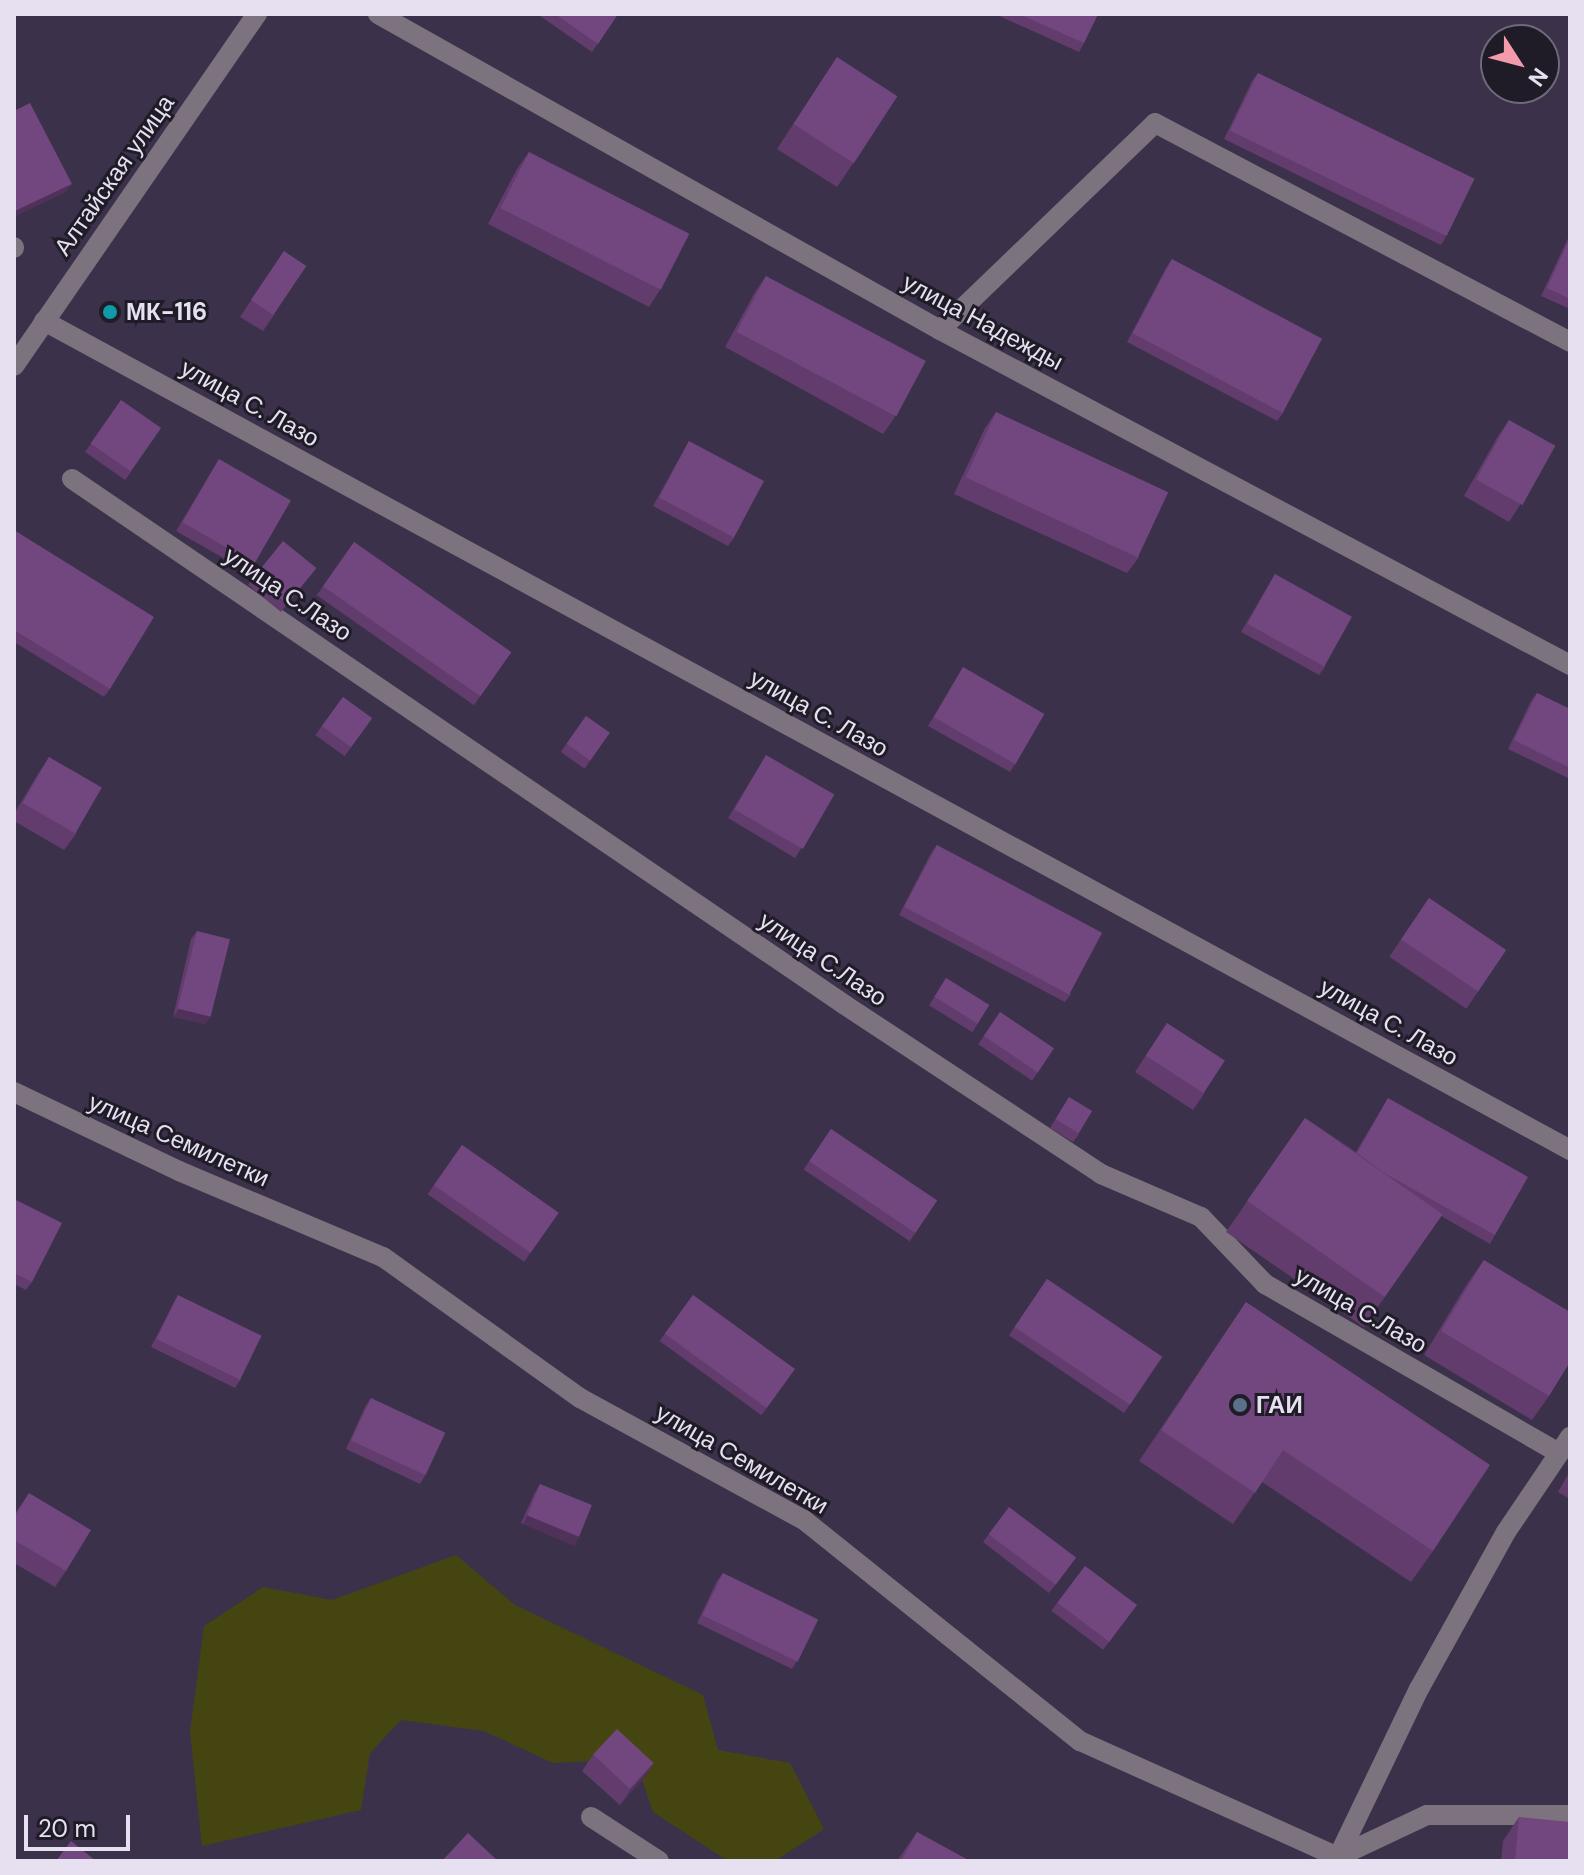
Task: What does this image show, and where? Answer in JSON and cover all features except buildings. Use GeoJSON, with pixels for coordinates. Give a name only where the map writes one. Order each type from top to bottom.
{"type":"FeatureCollection","features":[{"type":"Feature","properties":{"kind":"street","name":"Алтайская улица"},"geometry":{"type":"LineString","coordinates":[[14,366],[257,14]]}},
{"type":"Feature","properties":{"kind":"street","name":"улица Надежды"},"geometry":{"type":"LineString","coordinates":[[378,14],[940,330],[1570,665]]}},
{"type":"Feature","properties":{"kind":"street"},"geometry":{"type":"LineString","coordinates":[[940,330],[1155,123],[1570,342]]}},
{"type":"Feature","properties":{"kind":"street","name":"улица С. Лазо"},"geometry":{"type":"LineString","coordinates":[[44,321],[1570,1150]]}},
{"type":"Feature","properties":{"kind":"street","name":"улица С.Лазо"},"geometry":{"type":"LineString","coordinates":[[72,479],[845,1005],[1101,1174],[1201,1217],[1265,1284],[1564,1445]]}},
{"type":"Feature","properties":{"kind":"street","name":"улица Семилетки"},"geometry":{"type":"LineString","coordinates":[[14,1092],[179,1171],[383,1257],[580,1398],[804,1520],[1080,1741],[1338,1857]]}},
{"type":"Feature","properties":{"kind":"street"},"geometry":{"type":"LineString","coordinates":[[1338,1857],[1419,1689],[1506,1532],[1564,1445]]}},
{"type":"Feature","properties":{"kind":"street"},"geometry":{"type":"LineString","coordinates":[[1338,1857],[1427,1815],[1570,1815]]}},
{"type":"Feature","properties":{"kind":"street"},"geometry":{"type":"LineString","coordinates":[[591,1817],[659,1861]]}},
{"type":"Feature","properties":{"kind":"shaded area"},"geometry":{"type":"Polygon","coordinates":[[[456,1555],[515,1605],[703,1695],[718,1750],[790,1763],[824,1829],[775,1861],[728,1861],[653,1812],[635,1759],[553,1763],[484,1731],[401,1720],[370,1753],[361,1810],[202,1846],[190,1732],[204,1626],[263,1587],[332,1600],[456,1555]]]}},
{"type":"Feature","properties":{"kind":"place","name":"МК-116"},"geometry":{"type":"Point","coordinates":[110,312]}},
{"type":"Feature","properties":{"kind":"place","name":"ГАИ"},"geometry":{"type":"Point","coordinates":[1240,1405]}}]}
